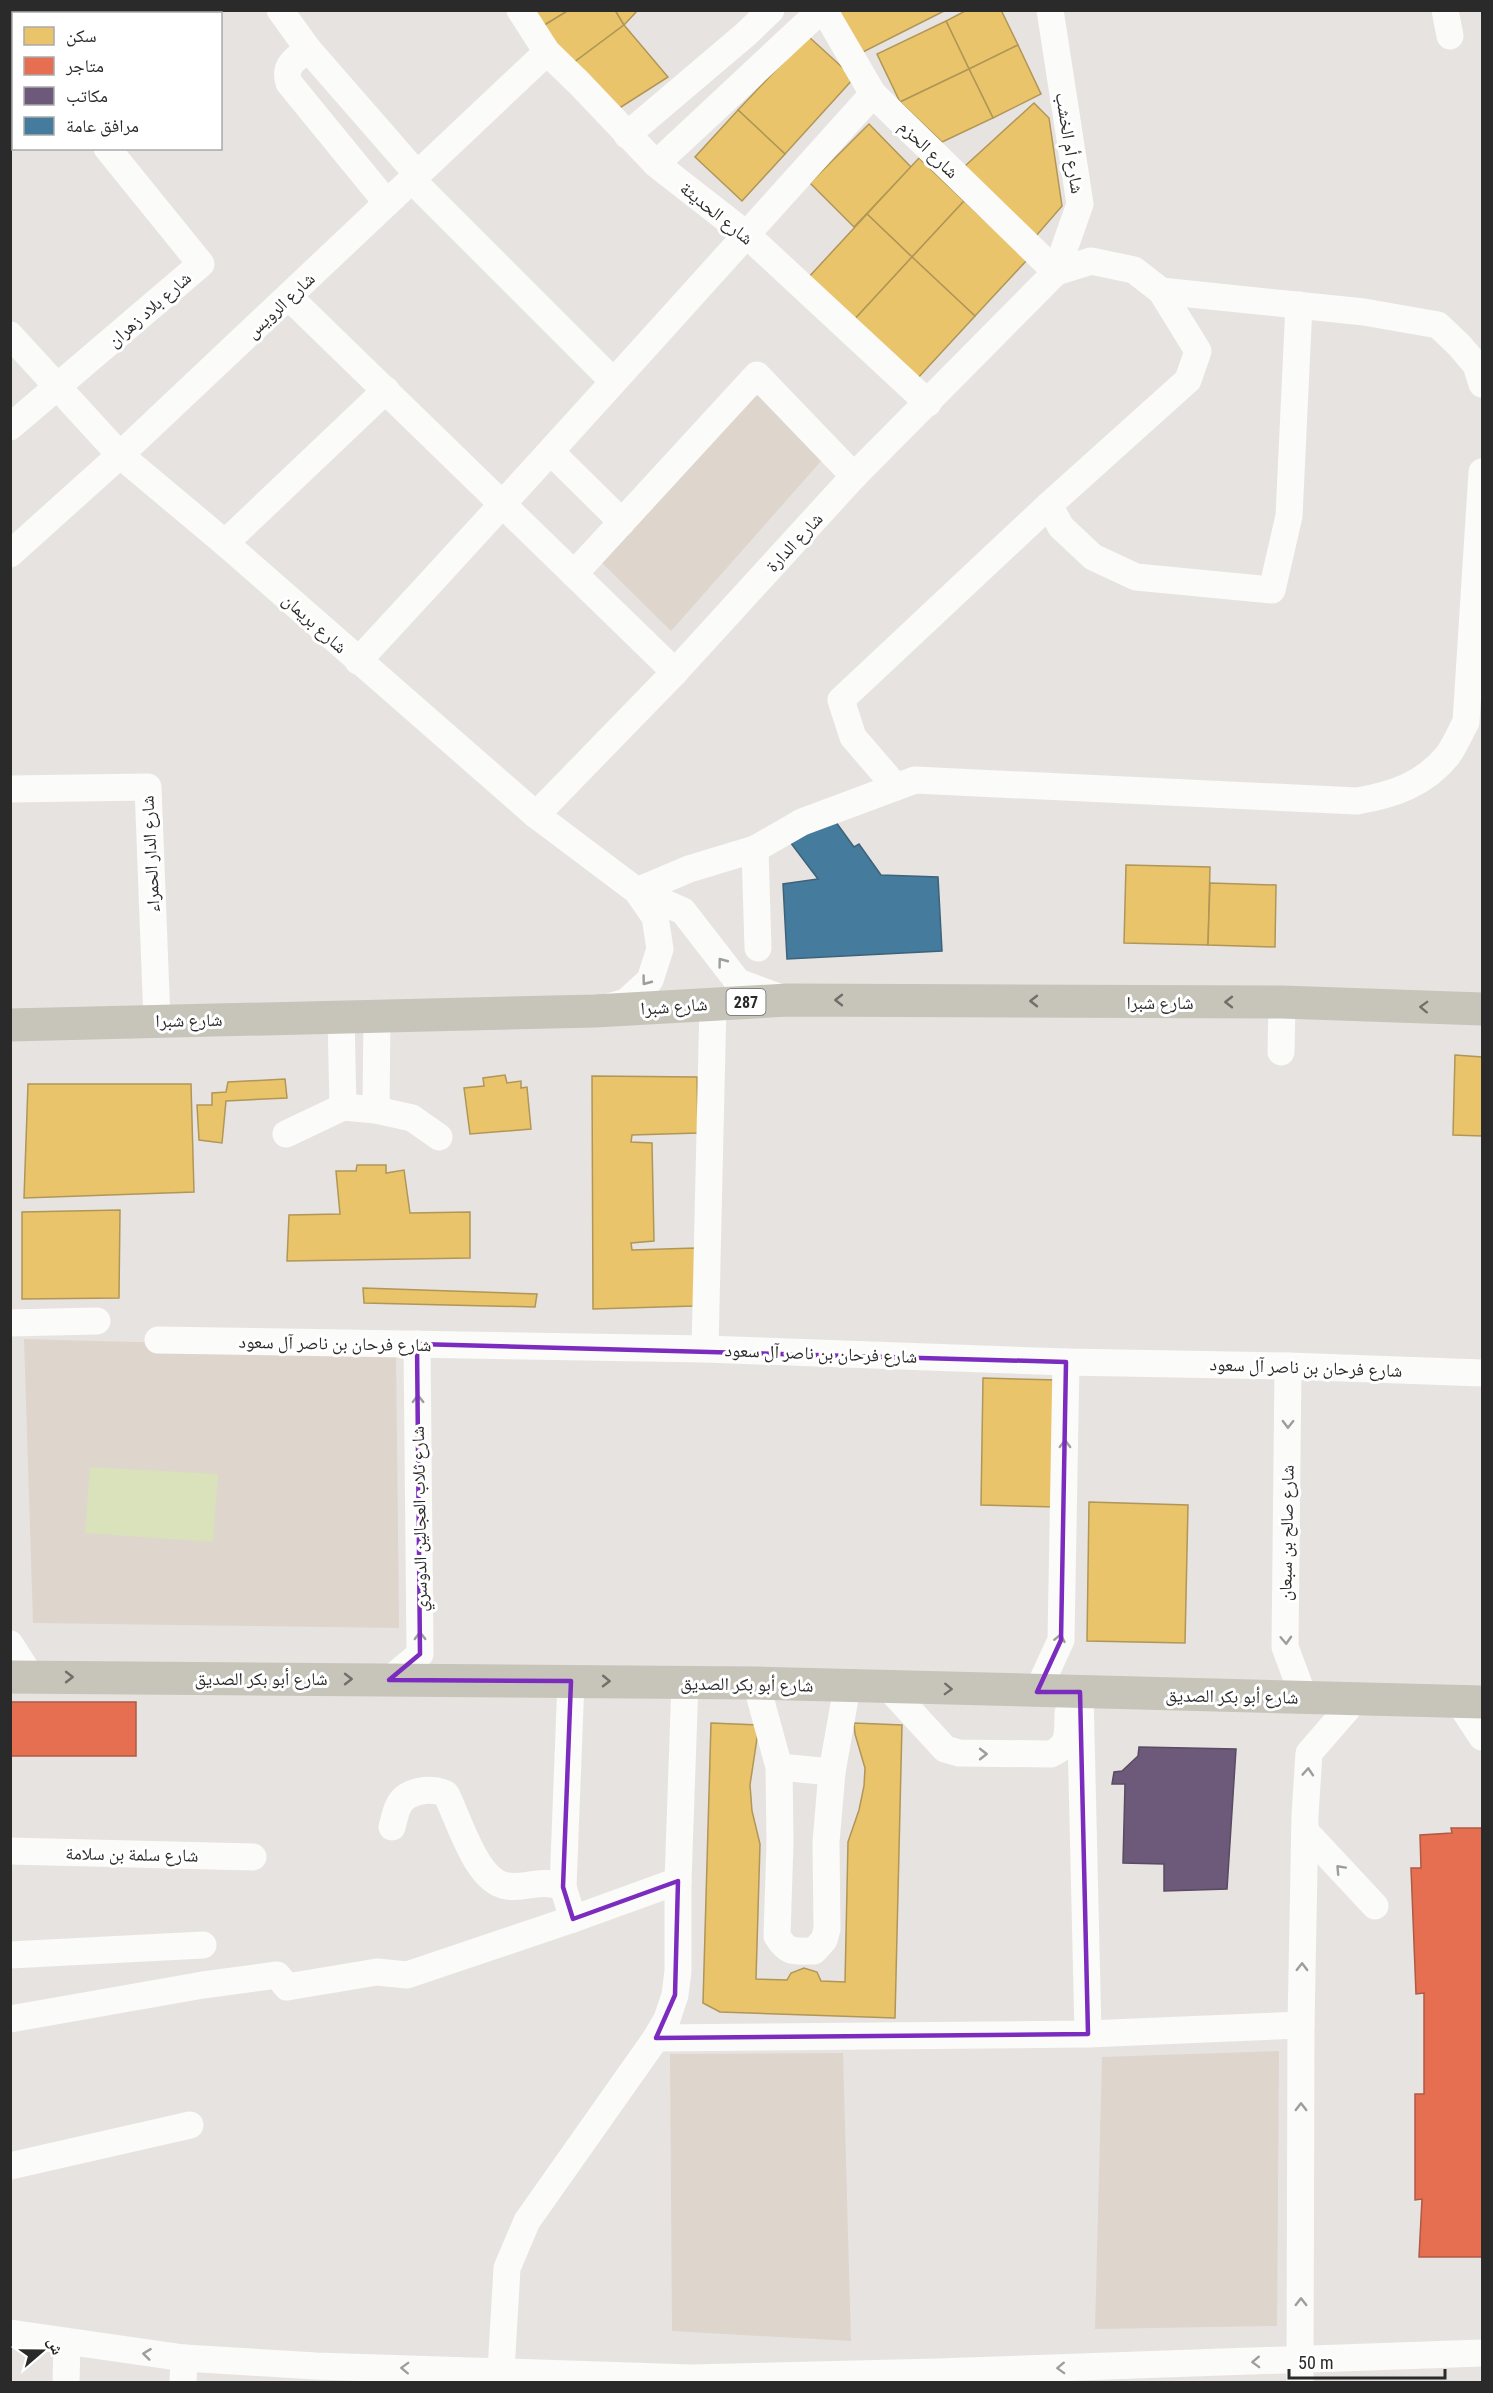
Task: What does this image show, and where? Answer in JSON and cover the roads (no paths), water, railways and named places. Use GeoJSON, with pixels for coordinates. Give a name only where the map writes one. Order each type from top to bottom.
{"type":"FeatureCollection","features":[{"type":"Feature","properties":{"kind":"main road","name":"شارع شبرا"},"geometry":{"type":"LineString","coordinates":[[14,1030],[156,1021],[595,1011],[788,1000],[1282,1002],[1482,1009]]}},
{"type":"Feature","properties":{"kind":"main road","name":"شارع أبو بكر الصديق"},"geometry":{"type":"LineString","coordinates":[[21,1677],[756,1683],[1471,1702]]}},
{"type":"Feature","properties":{"kind":"street"},"geometry":{"type":"LineString","coordinates":[[280,10],[308,49],[414,177],[613,381]]}},
{"type":"Feature","properties":{"kind":"street","name":"شارع الحديثة"},"geometry":{"type":"LineString","coordinates":[[519,10],[547,52],[656,164],[747,235],[928,404]]}},
{"type":"Feature","properties":{"kind":"street"},"geometry":{"type":"LineString","coordinates":[[627,135],[747,34],[771,10]]}},
{"type":"Feature","properties":{"kind":"street"},"geometry":{"type":"LineString","coordinates":[[656,164],[822,10]]}},
{"type":"Feature","properties":{"kind":"street","name":"شارع الحزم"},"geometry":{"type":"LineString","coordinates":[[822,10],[873,94],[1056,272]]}},
{"type":"Feature","properties":{"kind":"street","name":"شارع أم الخشب"},"geometry":{"type":"LineString","coordinates":[[1050,10],[1080,204],[1056,272]]}},
{"type":"Feature","properties":{"kind":"street"},"geometry":{"type":"LineString","coordinates":[[308,49],[287,68],[285,74],[288,83],[387,203]]}},
{"type":"Feature","properties":{"kind":"street","name":"شارع الرويس"},"geometry":{"type":"LineString","coordinates":[[10,554],[120,455],[547,52]]}},
{"type":"Feature","properties":{"kind":"street"},"geometry":{"type":"LineString","coordinates":[[358,662],[504,505],[873,94]]}},
{"type":"Feature","properties":{"kind":"street","name":"شارع بلاد زهران"},"geometry":{"type":"LineString","coordinates":[[10,427],[201,264],[110,150]]}},
{"type":"Feature","properties":{"kind":"street"},"geometry":{"type":"LineString","coordinates":[[896,787],[854,737],[841,700],[1049,505],[1188,380],[1198,351],[1161,291],[1134,270],[1091,261],[1056,272]]}},
{"type":"Feature","properties":{"kind":"street","name":"شارع الدارة"},"geometry":{"type":"LineString","coordinates":[[536,815],[675,672],[854,477],[1056,272]]}},
{"type":"Feature","properties":{"kind":"street"},"geometry":{"type":"LineString","coordinates":[[1161,291],[1364,312],[1438,325],[1476,365],[1482,384]]}},
{"type":"Feature","properties":{"kind":"street"},"geometry":{"type":"LineString","coordinates":[[289,297],[675,672]]}},
{"type":"Feature","properties":{"kind":"street"},"geometry":{"type":"LineString","coordinates":[[1049,505],[1061,527],[1093,557],[1136,577],[1272,590],[1288,516],[1299,305]]}},
{"type":"Feature","properties":{"kind":"street","name":"شارع بريمان"},"geometry":{"type":"LineString","coordinates":[[10,335],[120,455],[225,543],[358,662],[536,815],[637,891]]}},
{"type":"Feature","properties":{"kind":"street"},"geometry":{"type":"LineString","coordinates":[[574,574],[757,375],[854,477]]}},
{"type":"Feature","properties":{"kind":"street"},"geometry":{"type":"LineString","coordinates":[[225,543],[386,390]]}},
{"type":"Feature","properties":{"kind":"street"},"geometry":{"type":"LineString","coordinates":[[550,452],[622,522]]}},
{"type":"Feature","properties":{"kind":"street"},"geometry":{"type":"LineString","coordinates":[[637,891],[689,869],[755,849],[802,822],[915,780],[1357,801],[1392,795],[1426,776],[1448,755],[1466,722],[1482,472]]}},
{"type":"Feature","properties":{"kind":"street","name":"شارع الدار الحمراء"},"geometry":{"type":"LineString","coordinates":[[10,789],[148,787],[156,1021]]}},
{"type":"Feature","properties":{"kind":"street"},"geometry":{"type":"LineString","coordinates":[[755,849],[758,948]]}},
{"type":"Feature","properties":{"kind":"street"},"geometry":{"type":"LineString","coordinates":[[637,891],[684,911],[738,982],[788,1000]]}},
{"type":"Feature","properties":{"kind":"street"},"geometry":{"type":"LineString","coordinates":[[595,1011],[626,1002],[650,980],[660,949],[655,917],[637,891]]}},
{"type":"Feature","properties":{"kind":"street"},"geometry":{"type":"LineString","coordinates":[[1281,1052],[1282,1002]]}},
{"type":"Feature","properties":{"kind":"street"},"geometry":{"type":"LineString","coordinates":[[705,1349],[713,1003]]}},
{"type":"Feature","properties":{"kind":"street"},"geometry":{"type":"LineString","coordinates":[[376,1110],[377,1015]]}},
{"type":"Feature","properties":{"kind":"street"},"geometry":{"type":"LineString","coordinates":[[341,1016],[343,1107]]}},
{"type":"Feature","properties":{"kind":"street"},"geometry":{"type":"LineString","coordinates":[[286,1134],[343,1107],[376,1110],[412,1118],[439,1137]]}},
{"type":"Feature","properties":{"kind":"street"},"geometry":{"type":"LineString","coordinates":[[10,1323],[97,1321]]}},
{"type":"Feature","properties":{"kind":"street","name":"شارع فرحان بن ناصر آل سعود"},"geometry":{"type":"LineString","coordinates":[[158,1340],[705,1349],[1066,1362],[1288,1366],[1482,1373]]}},
{"type":"Feature","properties":{"kind":"street","name":"شارع ثلاب العجالين الدوسري"},"geometry":{"type":"LineString","coordinates":[[389,1680],[420,1654],[417,1344]]}},
{"type":"Feature","properties":{"kind":"street"},"geometry":{"type":"LineString","coordinates":[[1037,1692],[1061,1640],[1066,1362]]}},
{"type":"Feature","properties":{"kind":"street","name":"شارع صالح بن سبعان"},"geometry":{"type":"LineString","coordinates":[[1288,1366],[1285,1647],[1304,1698]]}},
{"type":"Feature","properties":{"kind":"street"},"geometry":{"type":"LineString","coordinates":[[10,1644],[21,1677]]}},
{"type":"Feature","properties":{"kind":"street"},"geometry":{"type":"LineString","coordinates":[[571,1681],[563,1887],[573,1919]]}},
{"type":"Feature","properties":{"kind":"street"},"geometry":{"type":"LineString","coordinates":[[501,2371],[507,2268],[514,2247],[527,2221],[656,2038],[667,2019],[675,1995],[678,1971],[678,1881],[685,1682]]}},
{"type":"Feature","properties":{"kind":"street"},"geometry":{"type":"LineString","coordinates":[[756,1683],[779,1767],[780,1842],[777,1936],[789,1951],[814,1950],[824,1940],[827,1929],[826,1842],[832,1772],[847,1687]]}},
{"type":"Feature","properties":{"kind":"street"},"geometry":{"type":"LineString","coordinates":[[889,1688],[945,1749],[959,1753],[1051,1754],[1060,1750],[1066,1741],[1075,1692]]}},
{"type":"Feature","properties":{"kind":"street"},"geometry":{"type":"LineString","coordinates":[[1075,1692],[1088,2034]]}},
{"type":"Feature","properties":{"kind":"street"},"geometry":{"type":"LineString","coordinates":[[1300,2371],[1301,2025],[1309,1752],[1356,1699]]}},
{"type":"Feature","properties":{"kind":"street"},"geometry":{"type":"LineString","coordinates":[[1471,1702],[1482,1737]]}},
{"type":"Feature","properties":{"kind":"street"},"geometry":{"type":"LineString","coordinates":[[779,1767],[832,1772]]}},
{"type":"Feature","properties":{"kind":"street"},"geometry":{"type":"LineString","coordinates":[[392,1827],[398,1806],[405,1797],[417,1792],[436,1790],[446,1794],[477,1863],[489,1877],[505,1886],[550,1882],[563,1887]]}},
{"type":"Feature","properties":{"kind":"street"},"geometry":{"type":"LineString","coordinates":[[1305,1831],[1375,1906]]}},
{"type":"Feature","properties":{"kind":"street"},"geometry":{"type":"LineString","coordinates":[[780,1842],[826,1842]]}},
{"type":"Feature","properties":{"kind":"street","name":"شارع سلمة بن سلامة"},"geometry":{"type":"LineString","coordinates":[[10,1851],[253,1857]]}},
{"type":"Feature","properties":{"kind":"street"},"geometry":{"type":"LineString","coordinates":[[10,2019],[203,1985],[277,1975],[288,1987],[377,1972],[407,1975],[678,1881]]}},
{"type":"Feature","properties":{"kind":"street"},"geometry":{"type":"LineString","coordinates":[[10,1955],[203,1945]]}},
{"type":"Feature","properties":{"kind":"street"},"geometry":{"type":"LineString","coordinates":[[656,2038],[1088,2034],[1301,2025]]}},
{"type":"Feature","properties":{"kind":"street"},"geometry":{"type":"LineString","coordinates":[[10,2166],[190,2125]]}},
{"type":"Feature","properties":{"kind":"street"},"geometry":{"type":"LineString","coordinates":[[10,2334],[67,2343],[183,2370],[443,2376],[501,2371],[571,2378],[692,2380],[1300,2371],[1482,2353]]}},
{"type":"Feature","properties":{"kind":"street"},"geometry":{"type":"LineString","coordinates":[[66,2382],[67,2343]]}}]}
